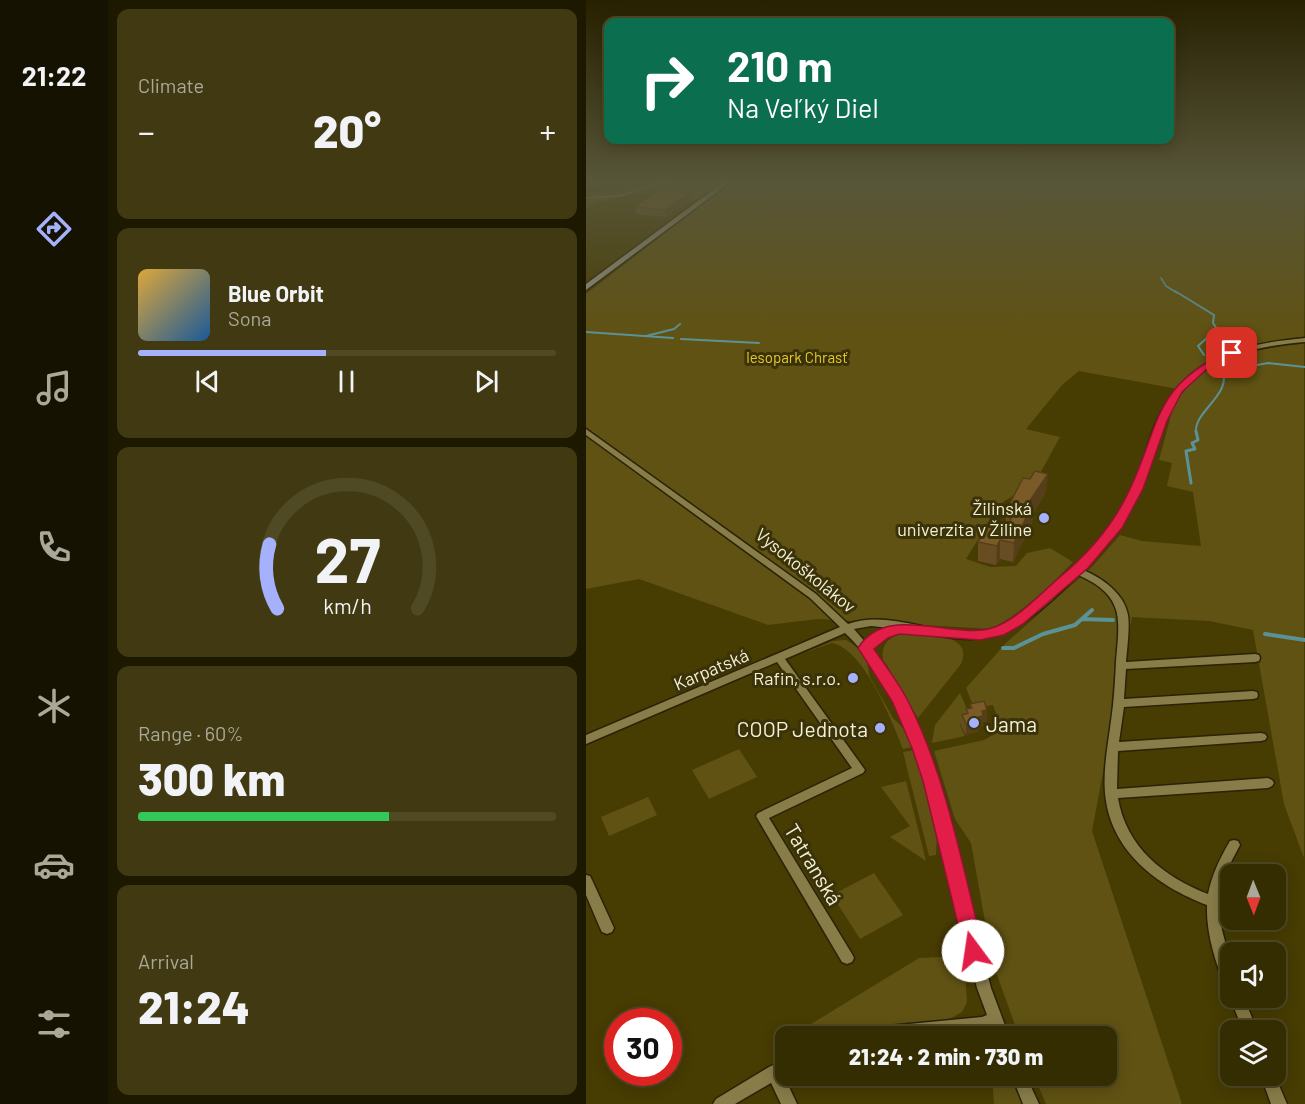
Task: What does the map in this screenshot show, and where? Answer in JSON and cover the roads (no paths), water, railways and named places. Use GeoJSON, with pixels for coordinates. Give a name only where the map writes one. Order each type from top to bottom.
{"type":"FeatureCollection","features":[{"type":"Feature","properties":{"kind":"street"},"geometry":{"type":"LineString","coordinates":[[586,288],[660,233]]}},
{"type":"Feature","properties":{"kind":"street","name":"Karpatská"},"geometry":{"type":"LineString","coordinates":[[586,740],[865,622],[905,629],[971,635],[998,631],[1018,621],[1077,571],[1106,540],[1123,515],[1136,489],[1165,411],[1178,390],[1190,377],[1205,366],[1232,353],[1262,345],[1304,340]]}},
{"type":"Feature","properties":{"kind":"street","name":"Vysokoškolákov"},"geometry":{"type":"LineString","coordinates":[[586,431],[787,576],[848,628],[866,648],[899,700],[921,748],[932,781],[984,988],[998,1026]]}},
{"type":"Feature","properties":{"kind":"street"},"geometry":{"type":"LineString","coordinates":[[1077,571],[1106,586],[1118,599],[1123,615],[1111,794],[1122,828],[1144,861],[1173,886],[1212,901]]}},
{"type":"Feature","properties":{"kind":"street"},"geometry":{"type":"LineString","coordinates":[[866,648],[882,635],[905,629]]}},
{"type":"Feature","properties":{"kind":"street"},"geometry":{"type":"LineString","coordinates":[[1121,666],[1255,657]]}},
{"type":"Feature","properties":{"kind":"street","name":"Tatranská"},"geometry":{"type":"LineString","coordinates":[[779,658],[859,770],[762,816],[847,958]]}},
{"type":"Feature","properties":{"kind":"street"},"geometry":{"type":"LineString","coordinates":[[1118,703],[1253,695]]}},
{"type":"Feature","properties":{"kind":"street"},"geometry":{"type":"LineString","coordinates":[[1114,747],[1261,737]]}},
{"type":"Feature","properties":{"kind":"street"},"geometry":{"type":"LineString","coordinates":[[1111,794],[1268,783]]}},
{"type":"Feature","properties":{"kind":"street"},"geometry":{"type":"LineString","coordinates":[[1220,947],[1215,931],[1212,901],[1215,883],[1234,845]]}},
{"type":"Feature","properties":{"kind":"street"},"geometry":{"type":"LineString","coordinates":[[586,880],[607,928]]}},
{"type":"Feature","properties":{"kind":"street"},"geometry":{"type":"LineString","coordinates":[[961,1026],[982,1024],[995,1019]]}},
{"type":"Feature","properties":{"kind":"street"},"geometry":{"type":"LineString","coordinates":[[721,1104],[775,1072]]}},
{"type":"Feature","properties":{"kind":"street"},"geometry":{"type":"LineString","coordinates":[[784,1086],[789,1104]]}},
{"type":"Feature","properties":{"kind":"street"},"geometry":{"type":"LineString","coordinates":[[1023,1086],[1031,1104]]}},
{"type":"Feature","properties":{"kind":"street"},"geometry":{"type":"LineString","coordinates":[[1272,1086],[1279,1104]]}},
{"type":"Feature","properties":{"kind":"waterway"},"geometry":{"type":"LineString","coordinates":[[1161,278],[1166,286],[1177,293]]}},
{"type":"Feature","properties":{"kind":"waterway"},"geometry":{"type":"LineString","coordinates":[[1175,291],[1214,315],[1213,323],[1217,329],[1198,346],[1204,355]]}},
{"type":"Feature","properties":{"kind":"waterway"},"geometry":{"type":"LineString","coordinates":[[646,336],[674,329],[680,324]]}},
{"type":"Feature","properties":{"kind":"waterway"},"geometry":{"type":"LineString","coordinates":[[586,332],[673,338]]}},
{"type":"Feature","properties":{"kind":"waterway"},"geometry":{"type":"LineString","coordinates":[[681,339],[759,343]]}},
{"type":"Feature","properties":{"kind":"waterway"},"geometry":{"type":"LineString","coordinates":[[1224,371],[1268,363],[1305,367]]}},
{"type":"Feature","properties":{"kind":"waterway"},"geometry":{"type":"LineString","coordinates":[[1196,431],[1201,417],[1222,387],[1224,379],[1222,370]]}},
{"type":"Feature","properties":{"kind":"waterway"},"geometry":{"type":"LineString","coordinates":[[1191,483],[1186,451],[1195,449],[1192,443],[1198,440],[1196,431]]}},
{"type":"Feature","properties":{"kind":"waterway"},"geometry":{"type":"LineString","coordinates":[[1003,648],[1014,648],[1043,634],[1075,625],[1092,610]]}},
{"type":"Feature","properties":{"kind":"waterway"},"geometry":{"type":"LineString","coordinates":[[1082,619],[1113,620]]}},
{"type":"Feature","properties":{"kind":"waterway"},"geometry":{"type":"LineString","coordinates":[[1265,634],[1305,640]]}},
{"type":"Feature","properties":{"kind":"place","name":"Žilinská univerzita v Žiline"},"geometry":{"type":"Point","coordinates":[1044,518]}},
{"type":"Feature","properties":{"kind":"place","name":"Rafin, s.r.o."},"geometry":{"type":"Point","coordinates":[853,678]}},
{"type":"Feature","properties":{"kind":"place","name":"Jama"},"geometry":{"type":"Point","coordinates":[974,723]}},
{"type":"Feature","properties":{"kind":"place","name":"COOP Jednota"},"geometry":{"type":"Point","coordinates":[880,728]}},
{"type":"Feature","properties":{"kind":"park label","name":"lesopark Chrasť"},"geometry":{"type":"Point","coordinates":[797,357]}}]}
